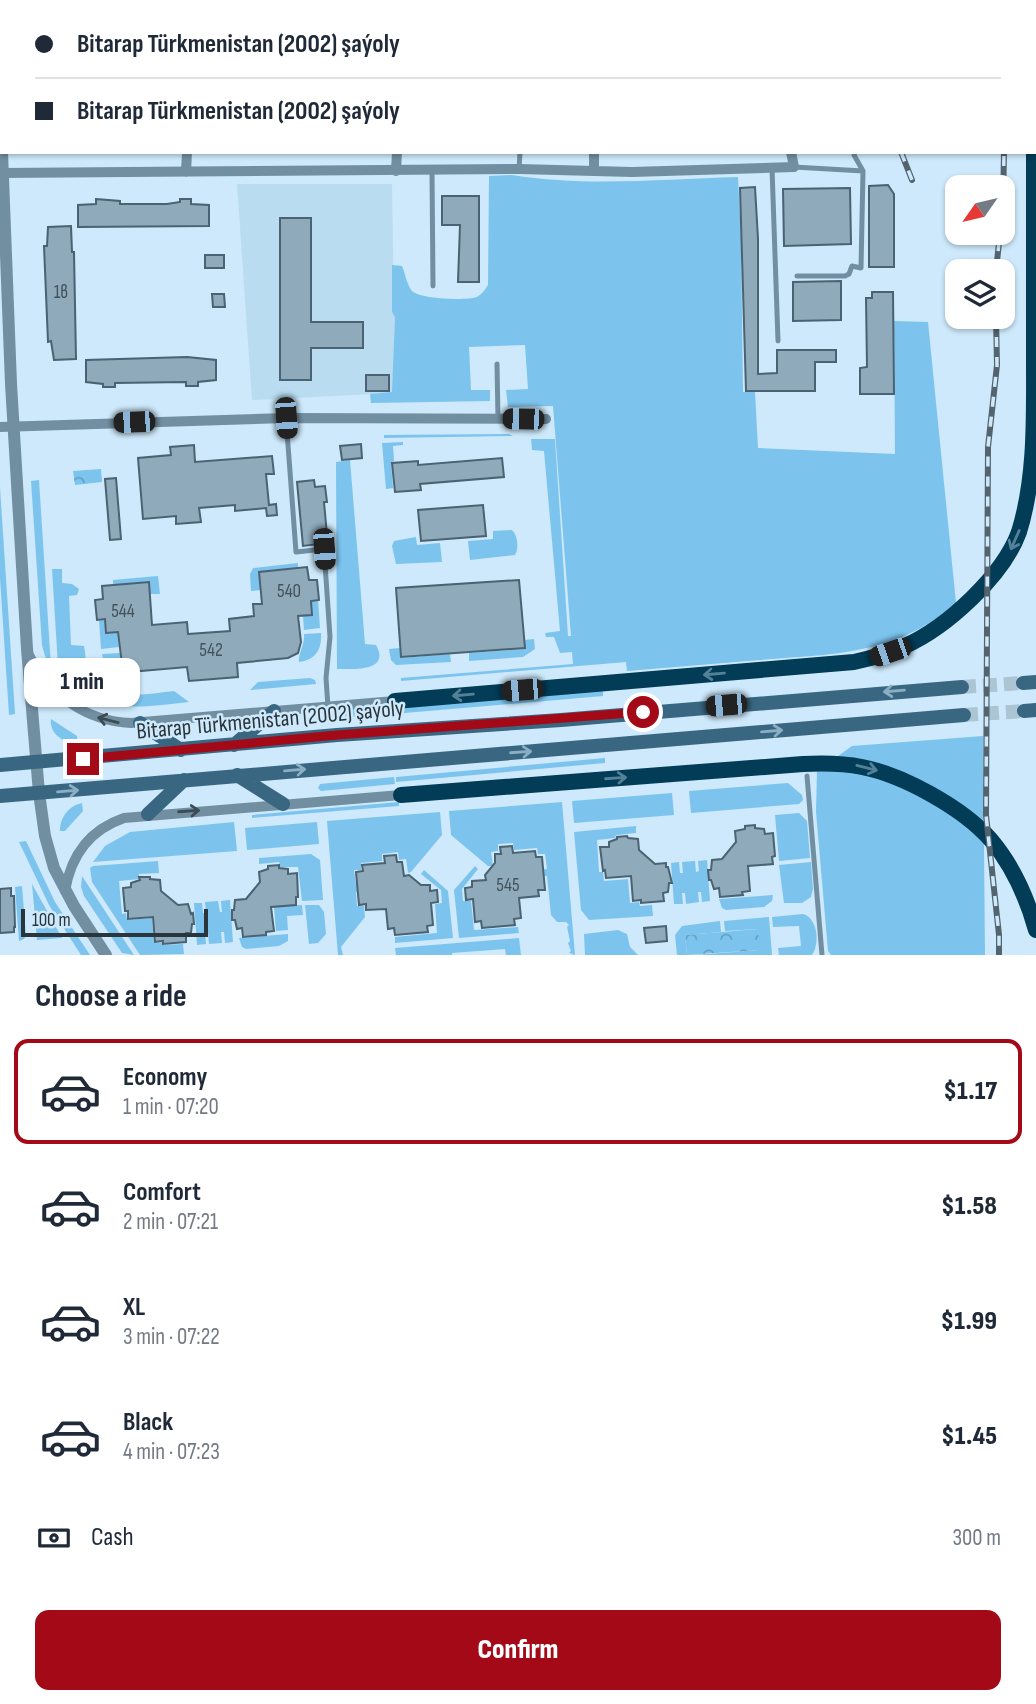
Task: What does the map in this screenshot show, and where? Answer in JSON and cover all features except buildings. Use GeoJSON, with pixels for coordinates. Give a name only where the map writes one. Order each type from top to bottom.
{"type":"FeatureCollection","features":[{"type":"Feature","properties":{"kind":"highway"},"geometry":{"type":"LineString","coordinates":[[395,701],[854,662],[890,652],[924,636],[962,607],[1002,563],[1018,534],[1030,489],[1034,438],[1034,154]]}},
{"type":"Feature","properties":{"kind":"highway"},"geometry":{"type":"LineString","coordinates":[[401,794],[803,764],[846,764],[864,767],[912,784],[965,818],[990,839],[1012,870],[1030,905],[1036,930]]}},
{"type":"Feature","properties":{"kind":"main road","name":"Bitarap Türkmenistan (2002) şaýoly"},"geometry":{"type":"LineString","coordinates":[[0,765],[962,687]]}},
{"type":"Feature","properties":{"kind":"main road"},"geometry":{"type":"LineString","coordinates":[[234,745],[274,711]]}},
{"type":"Feature","properties":{"kind":"main road"},"geometry":{"type":"LineString","coordinates":[[0,796],[964,715]]}},
{"type":"Feature","properties":{"kind":"main road"},"geometry":{"type":"LineString","coordinates":[[139,723],[181,750]]}},
{"type":"Feature","properties":{"kind":"main road"},"geometry":{"type":"LineString","coordinates":[[237,775],[283,804]]}},
{"type":"Feature","properties":{"kind":"main road"},"geometry":{"type":"LineString","coordinates":[[148,814],[184,780]]}},
{"type":"Feature","properties":{"kind":"street"},"geometry":{"type":"LineString","coordinates":[[2,154],[7,426],[39,793],[50,856],[65,891],[106,955]]}},
{"type":"Feature","properties":{"kind":"street"},"geometry":{"type":"LineString","coordinates":[[186,172],[187,154]]}},
{"type":"Feature","properties":{"kind":"street"},"geometry":{"type":"LineString","coordinates":[[396,171],[397,154]]}},
{"type":"Feature","properties":{"kind":"street"},"geometry":{"type":"LineString","coordinates":[[594,154],[594,171]]}},
{"type":"Feature","properties":{"kind":"street"},"geometry":{"type":"LineString","coordinates":[[1,173],[519,169],[685,172],[794,167],[791,154]]}},
{"type":"Feature","properties":{"kind":"street"},"geometry":{"type":"LineString","coordinates":[[7,426],[286,418],[546,419]]}},
{"type":"Feature","properties":{"kind":"street"},"geometry":{"type":"LineString","coordinates":[[27,649],[44,679],[72,705],[107,720],[139,723],[395,701]]}},
{"type":"Feature","properties":{"kind":"street"},"geometry":{"type":"LineString","coordinates":[[65,891],[74,858],[94,833],[124,818],[401,794]]}},
{"type":"Feature","properties":{"kind":"lane"},"geometry":{"type":"LineString","coordinates":[[519,169],[520,154]]}},
{"type":"Feature","properties":{"kind":"lane"},"geometry":{"type":"LineString","coordinates":[[797,276],[845,276],[849,274],[852,266],[861,268],[863,171],[854,154]]}},
{"type":"Feature","properties":{"kind":"lane"},"geometry":{"type":"LineString","coordinates":[[794,167],[863,171]]}},
{"type":"Feature","properties":{"kind":"lane"},"geometry":{"type":"LineString","coordinates":[[772,168],[778,341]]}},
{"type":"Feature","properties":{"kind":"lane"},"geometry":{"type":"LineString","coordinates":[[432,171],[433,286]]}},
{"type":"Feature","properties":{"kind":"lane"},"geometry":{"type":"LineString","coordinates":[[497,364],[498,418]]}},
{"type":"Feature","properties":{"kind":"lane"},"geometry":{"type":"LineString","coordinates":[[286,418],[296,552],[324,549],[330,637],[326,678],[328,707]]}},
{"type":"Feature","properties":{"kind":"lane"},"geometry":{"type":"LineString","coordinates":[[807,776],[821,955]]}},
{"type":"Feature","properties":{"kind":"shaded area"},"geometry":{"type":"Polygon","coordinates":[[[237,184],[392,184],[396,317],[393,393],[252,400],[237,184]]]}},
{"type":"Feature","properties":{"kind":"green space"},"geometry":{"type":"Polygon","coordinates":[[[512,175],[568,181],[738,177],[743,392],[755,392],[758,448],[895,454],[894,321],[928,322],[956,603],[911,633],[864,649],[839,653],[627,671],[626,662],[401,681],[401,678],[573,664],[572,652],[560,653],[554,637],[546,637],[545,633],[560,631],[544,451],[532,450],[531,439],[555,439],[568,636],[571,636],[553,406],[508,407],[506,390],[528,389],[525,345],[469,347],[471,390],[490,390],[490,401],[371,403],[370,394],[392,392],[395,317],[392,312],[392,265],[402,266],[410,288],[417,294],[454,299],[479,296],[488,285],[489,176],[512,175]]]}},
{"type":"Feature","properties":{"kind":"green space"},"geometry":{"type":"Polygon","coordinates":[[[384,435],[513,436],[384,438],[384,435]]]}},
{"type":"Feature","properties":{"kind":"green space"},"geometry":{"type":"Polygon","coordinates":[[[403,442],[403,445],[393,446],[393,488],[386,489],[382,443],[403,442]]]}},
{"type":"Feature","properties":{"kind":"green space"},"geometry":{"type":"Polygon","coordinates":[[[350,460],[365,644],[376,645],[379,654],[378,660],[368,667],[337,669],[336,462],[350,460]]]}},
{"type":"Feature","properties":{"kind":"green space"},"geometry":{"type":"Polygon","coordinates":[[[101,469],[102,482],[75,485],[73,471],[101,469]]]}},
{"type":"Feature","properties":{"kind":"green space"},"geometry":{"type":"Polygon","coordinates":[[[39,480],[51,667],[42,645],[31,481],[39,480]]]}},
{"type":"Feature","properties":{"kind":"green space"},"geometry":{"type":"Polygon","coordinates":[[[0,488],[15,714],[9,715],[0,578],[0,488]]]}},
{"type":"Feature","properties":{"kind":"green space"},"geometry":{"type":"Polygon","coordinates":[[[512,530],[517,542],[515,555],[470,560],[468,541],[493,539],[493,531],[512,530]]]}},
{"type":"Feature","properties":{"kind":"green space"},"geometry":{"type":"Polygon","coordinates":[[[416,537],[417,545],[440,543],[442,562],[396,564],[392,546],[394,541],[416,537]]]}},
{"type":"Feature","properties":{"kind":"green space"},"geometry":{"type":"Polygon","coordinates":[[[298,563],[298,568],[259,572],[260,590],[251,591],[250,574],[253,568],[298,563]]]}},
{"type":"Feature","properties":{"kind":"green space"},"geometry":{"type":"Polygon","coordinates":[[[52,569],[62,569],[62,583],[72,584],[79,589],[77,595],[69,596],[71,645],[84,646],[90,679],[96,687],[105,692],[128,695],[174,691],[189,702],[147,706],[107,703],[77,688],[68,680],[58,666],[52,569]]]}},
{"type":"Feature","properties":{"kind":"green space"},"geometry":{"type":"Polygon","coordinates":[[[158,576],[160,594],[150,594],[149,582],[113,585],[113,580],[158,576]]]}},
{"type":"Feature","properties":{"kind":"green space"},"geometry":{"type":"Polygon","coordinates":[[[318,600],[320,628],[304,630],[303,616],[312,615],[311,601],[318,600]]]}},
{"type":"Feature","properties":{"kind":"green space"},"geometry":{"type":"Polygon","coordinates":[[[99,620],[105,620],[106,633],[118,632],[119,647],[101,649],[99,620]]]}},
{"type":"Feature","properties":{"kind":"green space"},"geometry":{"type":"Polygon","coordinates":[[[321,633],[317,653],[310,659],[299,662],[304,634],[321,633]]]}},
{"type":"Feature","properties":{"kind":"green space"},"geometry":{"type":"Polygon","coordinates":[[[534,639],[535,649],[523,657],[469,661],[469,653],[525,649],[525,640],[534,639]]]}},
{"type":"Feature","properties":{"kind":"green space"},"geometry":{"type":"Polygon","coordinates":[[[400,648],[401,658],[450,654],[451,662],[396,665],[391,660],[389,649],[400,648]]]}},
{"type":"Feature","properties":{"kind":"green space"},"geometry":{"type":"Polygon","coordinates":[[[120,653],[128,679],[113,678],[105,669],[102,654],[120,653]]]}},
{"type":"Feature","properties":{"kind":"green space"},"geometry":{"type":"Polygon","coordinates":[[[310,678],[315,680],[316,684],[250,690],[258,682],[310,678]]]}},
{"type":"Feature","properties":{"kind":"green space"},"geometry":{"type":"Polygon","coordinates":[[[603,688],[603,696],[393,714],[392,706],[603,688]]]}},
{"type":"Feature","properties":{"kind":"green space"},"geometry":{"type":"Polygon","coordinates":[[[390,706],[390,714],[317,720],[313,715],[316,712],[390,706]]]}},
{"type":"Feature","properties":{"kind":"green space"},"geometry":{"type":"Polygon","coordinates":[[[51,719],[77,736],[78,744],[58,737],[52,729],[51,719]]]}},
{"type":"Feature","properties":{"kind":"green space"},"geometry":{"type":"Polygon","coordinates":[[[983,736],[985,955],[831,955],[828,951],[816,812],[817,771],[852,746],[983,736]]]}},
{"type":"Feature","properties":{"kind":"green space"},"geometry":{"type":"Polygon","coordinates":[[[605,758],[605,763],[396,782],[396,777],[605,758]]]}},
{"type":"Feature","properties":{"kind":"green space"},"geometry":{"type":"Polygon","coordinates":[[[394,777],[395,784],[321,791],[318,788],[320,784],[394,777]]]}},
{"type":"Feature","properties":{"kind":"green space"},"geometry":{"type":"Polygon","coordinates":[[[788,783],[802,795],[803,800],[799,804],[691,813],[689,791],[788,783]]]}},
{"type":"Feature","properties":{"kind":"green space"},"geometry":{"type":"Polygon","coordinates":[[[672,793],[674,815],[574,823],[572,801],[672,793]]]}},
{"type":"Feature","properties":{"kind":"green space"},"geometry":{"type":"Polygon","coordinates":[[[399,802],[399,806],[252,818],[252,815],[399,802]]]}},
{"type":"Feature","properties":{"kind":"green space"},"geometry":{"type":"Polygon","coordinates":[[[562,802],[575,955],[569,953],[569,925],[566,922],[557,922],[551,915],[547,876],[540,876],[539,870],[547,869],[545,854],[538,854],[537,848],[514,850],[513,843],[498,844],[498,851],[491,852],[493,866],[488,866],[451,835],[449,811],[562,802]]]}},
{"type":"Feature","properties":{"kind":"green space"},"geometry":{"type":"Polygon","coordinates":[[[82,803],[83,811],[65,831],[60,831],[66,813],[82,803]]]}},
{"type":"Feature","properties":{"kind":"green space"},"geometry":{"type":"Polygon","coordinates":[[[440,812],[442,835],[411,872],[408,873],[406,859],[399,860],[398,852],[382,854],[382,861],[361,863],[361,870],[354,870],[356,885],[362,885],[363,891],[356,892],[357,906],[364,906],[365,917],[341,947],[343,955],[338,955],[327,821],[440,812]]]}},
{"type":"Feature","properties":{"kind":"green space"},"geometry":{"type":"Polygon","coordinates":[[[799,813],[807,821],[810,858],[779,861],[775,815],[799,813]]]}},
{"type":"Feature","properties":{"kind":"green space"},"geometry":{"type":"Polygon","coordinates":[[[234,822],[237,851],[93,862],[105,846],[130,832],[234,822]]]}},
{"type":"Feature","properties":{"kind":"green space"},"geometry":{"type":"Polygon","coordinates":[[[317,822],[319,844],[247,850],[245,828],[317,822]]]}},
{"type":"Feature","properties":{"kind":"green space"},"geometry":{"type":"Polygon","coordinates":[[[636,826],[636,833],[597,840],[599,872],[603,872],[604,881],[628,879],[630,903],[652,905],[653,916],[589,920],[581,910],[574,832],[636,826]]]}},
{"type":"Feature","properties":{"kind":"green space"},"geometry":{"type":"Polygon","coordinates":[[[26,841],[55,902],[90,955],[81,955],[49,905],[19,842],[26,841]]]}},
{"type":"Feature","properties":{"kind":"green space"},"geometry":{"type":"Polygon","coordinates":[[[311,854],[320,860],[323,900],[302,901],[298,867],[280,867],[279,862],[259,864],[259,858],[311,854]]]}},
{"type":"Feature","properties":{"kind":"green space"},"geometry":{"type":"Polygon","coordinates":[[[707,860],[710,901],[702,902],[701,892],[698,892],[699,902],[686,904],[685,893],[682,893],[683,904],[674,904],[671,863],[679,862],[680,873],[683,873],[682,862],[695,861],[696,872],[699,871],[698,861],[707,860]]]}},
{"type":"Feature","properties":{"kind":"green space"},"geometry":{"type":"Polygon","coordinates":[[[158,861],[159,873],[139,874],[139,879],[119,881],[122,914],[126,913],[127,920],[152,918],[154,943],[183,944],[184,954],[140,955],[92,882],[90,868],[93,866],[158,861]]]}},
{"type":"Feature","properties":{"kind":"green space"},"geometry":{"type":"Polygon","coordinates":[[[811,862],[811,897],[802,903],[784,903],[779,865],[811,862]]]}},
{"type":"Feature","properties":{"kind":"green space"},"geometry":{"type":"Polygon","coordinates":[[[475,866],[478,869],[462,889],[463,901],[471,901],[474,930],[518,927],[519,933],[459,938],[454,890],[475,866]]]}},
{"type":"Feature","properties":{"kind":"green space"},"geometry":{"type":"Polygon","coordinates":[[[424,870],[448,891],[453,938],[395,943],[395,937],[437,933],[435,904],[442,903],[441,890],[421,874],[424,870]]]}},
{"type":"Feature","properties":{"kind":"green space"},"geometry":{"type":"Polygon","coordinates":[[[82,876],[134,955],[122,953],[84,896],[82,876]]]}},
{"type":"Feature","properties":{"kind":"green space"},"geometry":{"type":"Polygon","coordinates":[[[32,884],[62,938],[37,940],[32,884]]]}},
{"type":"Feature","properties":{"kind":"green space"},"geometry":{"type":"Polygon","coordinates":[[[22,886],[26,936],[19,941],[15,887],[22,886]]]}},
{"type":"Feature","properties":{"kind":"green space"},"geometry":{"type":"Polygon","coordinates":[[[773,895],[772,901],[764,907],[726,910],[722,908],[719,899],[773,895]]]}},
{"type":"Feature","properties":{"kind":"green space"},"geometry":{"type":"Polygon","coordinates":[[[230,900],[233,942],[225,943],[224,932],[221,932],[222,943],[209,944],[208,933],[205,933],[206,944],[197,945],[194,903],[202,903],[203,913],[206,913],[205,902],[218,901],[222,912],[221,901],[230,900]]]}},
{"type":"Feature","properties":{"kind":"green space"},"geometry":{"type":"Polygon","coordinates":[[[302,905],[303,915],[287,916],[288,930],[276,931],[274,907],[302,905]]]}},
{"type":"Feature","properties":{"kind":"green space"},"geometry":{"type":"Polygon","coordinates":[[[305,905],[319,905],[324,912],[326,934],[318,943],[309,944],[305,905]]]}},
{"type":"Feature","properties":{"kind":"green space"},"geometry":{"type":"Polygon","coordinates":[[[803,914],[808,916],[815,926],[815,950],[812,955],[779,955],[778,948],[801,946],[799,926],[773,927],[772,917],[803,914]]]}},
{"type":"Feature","properties":{"kind":"green space"},"geometry":{"type":"Polygon","coordinates":[[[769,917],[772,955],[695,955],[759,950],[758,929],[725,931],[724,921],[769,917]]]}},
{"type":"Feature","properties":{"kind":"green space"},"geometry":{"type":"Polygon","coordinates":[[[720,921],[721,932],[685,935],[687,955],[677,955],[675,935],[682,926],[720,921]]]}},
{"type":"Feature","properties":{"kind":"green space"},"geometry":{"type":"Polygon","coordinates":[[[758,929],[760,950],[687,955],[685,935],[758,929]]]}},
{"type":"Feature","properties":{"kind":"green space"},"geometry":{"type":"Polygon","coordinates":[[[618,930],[627,934],[630,947],[638,955],[585,955],[584,934],[618,930]]]}},
{"type":"Feature","properties":{"kind":"green space"},"geometry":{"type":"Polygon","coordinates":[[[288,934],[288,941],[279,946],[246,949],[242,947],[239,938],[288,934]]]}},
{"type":"Feature","properties":{"kind":"green space"},"geometry":{"type":"Polygon","coordinates":[[[519,938],[521,955],[506,955],[505,949],[452,955],[396,955],[395,948],[519,938]]]}},
{"type":"Feature","properties":{"kind":"tunnel"},"geometry":{"type":"LineString","coordinates":[[962,687],[1023,683]]}},
{"type":"Feature","properties":{"kind":"tunnel"},"geometry":{"type":"LineString","coordinates":[[964,715],[1024,711]]}},
{"type":"Feature","properties":{"kind":"railway"},"geometry":{"type":"LineString","coordinates":[[902,154],[912,180]]}},
{"type":"Feature","properties":{"kind":"railway"},"geometry":{"type":"LineString","coordinates":[[1004,154],[1004,175]]}},
{"type":"Feature","properties":{"kind":"railway"},"geometry":{"type":"LineString","coordinates":[[997,259],[999,245]]}},
{"type":"Feature","properties":{"kind":"railway"},"geometry":{"type":"LineString","coordinates":[[996,329],[997,365],[988,447],[986,815],[999,955]]}},
{"type":"Feature","properties":{"kind":"route"},"geometry":{"type":"LineString","coordinates":[[83,759],[337,735],[643,712]]}}]}
